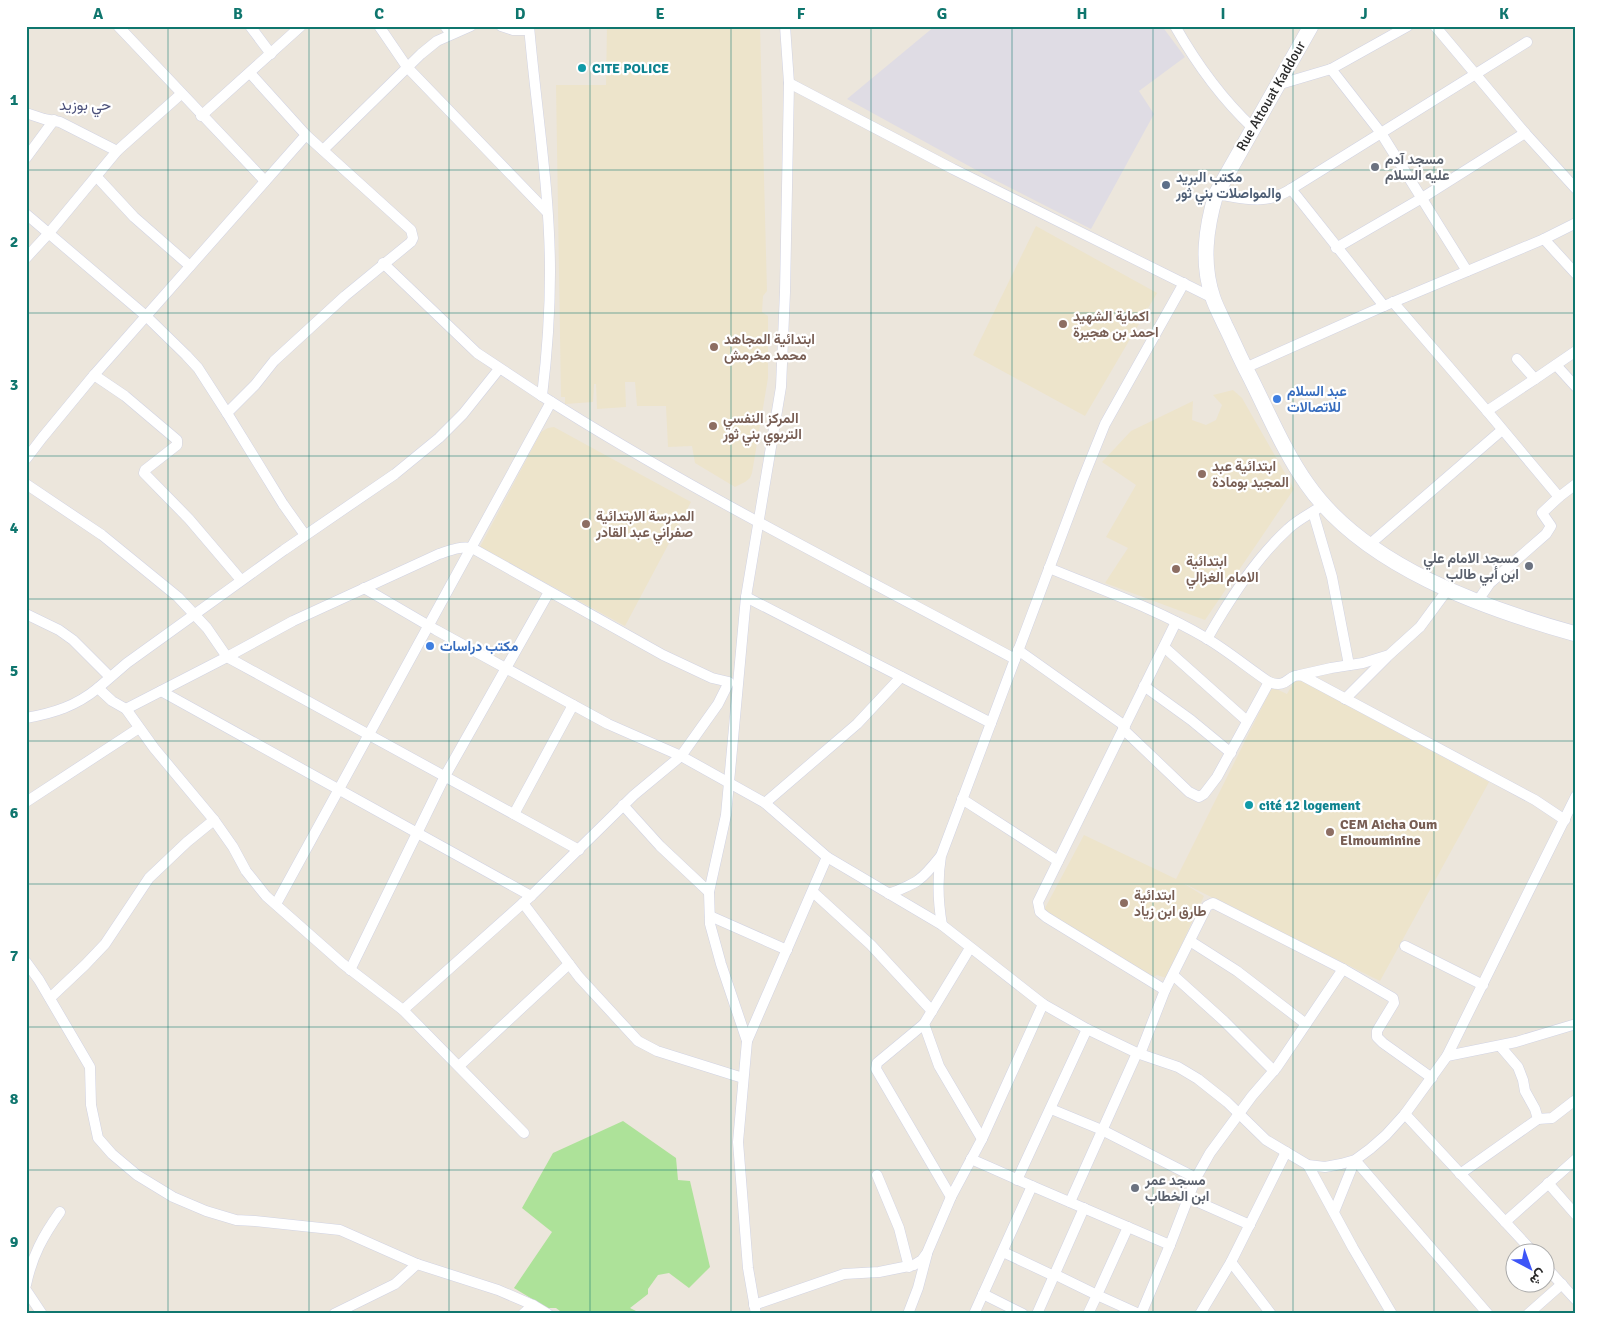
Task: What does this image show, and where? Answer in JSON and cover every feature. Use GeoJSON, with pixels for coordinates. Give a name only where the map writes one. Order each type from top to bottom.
{"type":"FeatureCollection","features":[{"type":"Feature","properties":{"kind":"street"},"geometry":{"type":"LineString","coordinates":[[118,26],[264,181]]}},
{"type":"Feature","properties":{"kind":"street"},"geometry":{"type":"LineString","coordinates":[[250,26],[271,54]]}},
{"type":"Feature","properties":{"kind":"street"},"geometry":{"type":"LineString","coordinates":[[201,116],[301,26]]}},
{"type":"Feature","properties":{"kind":"street"},"geometry":{"type":"LineString","coordinates":[[379,26],[407,67],[547,212]]}},
{"type":"Feature","properties":{"kind":"street"},"geometry":{"type":"LineString","coordinates":[[323,150],[407,67],[437,42],[448,30],[471,26]]}},
{"type":"Feature","properties":{"kind":"street"},"geometry":{"type":"LineString","coordinates":[[501,26],[513,30],[529,28],[547,212],[550,271],[548,326],[542,396]]}},
{"type":"Feature","properties":{"kind":"street"},"geometry":{"type":"LineString","coordinates":[[747,1041],[710,924],[710,892],[726,815],[734,682],[746,597],[781,387],[788,83],[785,26]]}},
{"type":"Feature","properties":{"kind":"street"},"geometry":{"type":"LineString","coordinates":[[1175,26],[1185,44],[1218,90],[1237,113],[1253,128]]}},
{"type":"Feature","properties":{"kind":"street","name":"Rue Attouat Kaddour"},"geometry":{"type":"LineString","coordinates":[[1311,26],[1216,194],[1209,220],[1206,251],[1207,271],[1213,298],[1245,368],[1318,508],[1341,523],[1356,536],[1402,565],[1448,589],[1535,623],[1576,634]]}},
{"type":"Feature","properties":{"kind":"street"},"geometry":{"type":"LineString","coordinates":[[1277,85],[1331,69],[1408,26]]}},
{"type":"Feature","properties":{"kind":"street"},"geometry":{"type":"LineString","coordinates":[[1435,26],[1524,133],[1576,189]]}},
{"type":"Feature","properties":{"kind":"street"},"geometry":{"type":"LineString","coordinates":[[1216,194],[1265,200],[1281,196],[1527,42]]}},
{"type":"Feature","properties":{"kind":"street"},"geometry":{"type":"LineString","coordinates":[[1331,69],[1381,132],[1467,270]]}},
{"type":"Feature","properties":{"kind":"street"},"geometry":{"type":"LineString","coordinates":[[227,413],[255,385],[274,361],[383,263],[411,242],[413,238],[412,232],[306,135],[250,73]]}},
{"type":"Feature","properties":{"kind":"street"},"geometry":{"type":"LineString","coordinates":[[788,83],[953,169],[1213,298]]}},
{"type":"Feature","properties":{"kind":"street"},"geometry":{"type":"LineString","coordinates":[[26,258],[50,233],[117,151],[180,94]]}},
{"type":"Feature","properties":{"kind":"street"},"geometry":{"type":"LineString","coordinates":[[26,113],[60,122],[117,151]]}},
{"type":"Feature","properties":{"kind":"street"},"geometry":{"type":"LineString","coordinates":[[26,158],[54,120]]}},
{"type":"Feature","properties":{"kind":"street"},"geometry":{"type":"LineString","coordinates":[[1336,248],[1422,198],[1524,133]]}},
{"type":"Feature","properties":{"kind":"street"},"geometry":{"type":"LineString","coordinates":[[26,460],[94,375],[306,135]]}},
{"type":"Feature","properties":{"kind":"street"},"geometry":{"type":"LineString","coordinates":[[96,176],[134,218],[190,266]]}},
{"type":"Feature","properties":{"kind":"street"},"geometry":{"type":"LineString","coordinates":[[1291,189],[1336,248],[1487,412],[1560,497]]}},
{"type":"Feature","properties":{"kind":"street"},"geometry":{"type":"LineString","coordinates":[[26,214],[146,316],[198,368],[283,504],[305,534]]}},
{"type":"Feature","properties":{"kind":"street"},"geometry":{"type":"LineString","coordinates":[[1245,368],[1388,304],[1544,239],[1576,223]]}},
{"type":"Feature","properties":{"kind":"street"},"geometry":{"type":"LineString","coordinates":[[1544,239],[1576,274]]}},
{"type":"Feature","properties":{"kind":"street"},"geometry":{"type":"LineString","coordinates":[[383,263],[476,353],[499,369],[593,429],[758,522],[1017,654],[1124,727],[1197,797],[1204,794],[1231,753],[1269,682]]}},
{"type":"Feature","properties":{"kind":"street"},"geometry":{"type":"LineString","coordinates":[[942,925],[938,900],[938,874],[941,856],[962,798],[1097,441],[1184,283]]}},
{"type":"Feature","properties":{"kind":"street"},"geometry":{"type":"LineString","coordinates":[[1487,412],[1576,351]]}},
{"type":"Feature","properties":{"kind":"street"},"geometry":{"type":"LineString","coordinates":[[1517,358],[1535,379]]}},
{"type":"Feature","properties":{"kind":"street"},"geometry":{"type":"LineString","coordinates":[[1556,365],[1576,387]]}},
{"type":"Feature","properties":{"kind":"street"},"geometry":{"type":"LineString","coordinates":[[26,718],[51,713],[85,699],[110,677],[194,614],[305,534],[395,474],[439,438],[463,414],[499,369]]}},
{"type":"Feature","properties":{"kind":"street"},"geometry":{"type":"LineString","coordinates":[[94,375],[125,396],[177,440],[177,444],[145,470],[144,473],[189,519],[242,580]]}},
{"type":"Feature","properties":{"kind":"street"},"geometry":{"type":"LineString","coordinates":[[276,904],[551,402]]}},
{"type":"Feature","properties":{"kind":"street"},"geometry":{"type":"LineString","coordinates":[[1370,544],[1502,430]]}},
{"type":"Feature","properties":{"kind":"street"},"geometry":{"type":"LineString","coordinates":[[26,484],[102,535],[178,597],[207,628],[227,657],[579,850]]}},
{"type":"Feature","properties":{"kind":"street"},"geometry":{"type":"LineString","coordinates":[[1478,602],[1490,583],[1546,534],[1551,526],[1542,513],[1576,484]]}},
{"type":"Feature","properties":{"kind":"street"},"geometry":{"type":"LineString","coordinates":[[1207,639],[1248,574],[1263,555],[1287,529],[1318,508],[1349,665]]}},
{"type":"Feature","properties":{"kind":"street"},"geometry":{"type":"LineString","coordinates":[[126,709],[293,621],[454,548],[472,548],[630,638],[712,678],[734,682]]}},
{"type":"Feature","properties":{"kind":"street"},"geometry":{"type":"LineString","coordinates":[[1049,568],[1157,612],[1207,639],[1269,682],[1279,685],[1293,676],[1370,661],[1389,655]]}},
{"type":"Feature","properties":{"kind":"street"},"geometry":{"type":"LineString","coordinates":[[364,588],[429,626],[608,724],[681,756],[765,803],[827,857],[942,925],[1043,1004],[1087,1029],[1198,1078],[1227,1102],[1266,1140],[1308,1165],[1325,1168],[1355,1160],[1386,1135],[1432,1078],[1447,1056],[1570,815],[1576,796]]}},
{"type":"Feature","properties":{"kind":"street"},"geometry":{"type":"LineString","coordinates":[[1345,698],[1420,627],[1448,589]]}},
{"type":"Feature","properties":{"kind":"street"},"geometry":{"type":"LineString","coordinates":[[350,970],[445,776],[549,592]]}},
{"type":"Feature","properties":{"kind":"street"},"geometry":{"type":"LineString","coordinates":[[746,597],[991,723]]}},
{"type":"Feature","properties":{"kind":"street"},"geometry":{"type":"LineString","coordinates":[[26,614],[59,630],[73,640],[110,677]]}},
{"type":"Feature","properties":{"kind":"street"},"geometry":{"type":"LineString","coordinates":[[1165,990],[1040,912],[1038,902],[1176,622]]}},
{"type":"Feature","properties":{"kind":"street"},"geometry":{"type":"LineString","coordinates":[[1164,647],[1247,720]]}},
{"type":"Feature","properties":{"kind":"street"},"geometry":{"type":"LineString","coordinates":[[1300,675],[1535,800],[1570,815]]}},
{"type":"Feature","properties":{"kind":"street"},"geometry":{"type":"LineString","coordinates":[[765,803],[857,724],[901,677]]}},
{"type":"Feature","properties":{"kind":"street"},"geometry":{"type":"LineString","coordinates":[[402,1010],[527,900],[623,806],[681,756],[734,682]]}},
{"type":"Feature","properties":{"kind":"street"},"geometry":{"type":"LineString","coordinates":[[1144,686],[1191,720],[1231,753]]}},
{"type":"Feature","properties":{"kind":"street"},"geometry":{"type":"LineString","coordinates":[[98,688],[112,701],[126,709],[139,728],[214,820],[246,871],[266,896],[350,970],[402,1010],[524,1133]]}},
{"type":"Feature","properties":{"kind":"street"},"geometry":{"type":"LineString","coordinates":[[160,691],[417,833],[527,900],[568,964],[638,1041],[656,1051],[743,1078]]}},
{"type":"Feature","properties":{"kind":"street"},"geometry":{"type":"LineString","coordinates":[[514,814],[573,705]]}},
{"type":"Feature","properties":{"kind":"street"},"geometry":{"type":"LineString","coordinates":[[26,802],[139,728]]}},
{"type":"Feature","properties":{"kind":"street"},"geometry":{"type":"LineString","coordinates":[[962,798],[1058,861]]}},
{"type":"Feature","properties":{"kind":"street"},"geometry":{"type":"LineString","coordinates":[[623,806],[660,846],[710,892]]}},
{"type":"Feature","properties":{"kind":"street"},"geometry":{"type":"LineString","coordinates":[[50,998],[86,965],[105,944],[150,878],[186,842],[214,820]]}},
{"type":"Feature","properties":{"kind":"street"},"geometry":{"type":"LineString","coordinates":[[889,894],[918,882],[941,856]]}},
{"type":"Feature","properties":{"kind":"street"},"geometry":{"type":"LineString","coordinates":[[827,857],[747,1041],[738,1142],[748,1268],[755,1310],[844,1274],[879,1272],[909,1267],[922,1260],[928,1253]]}},
{"type":"Feature","properties":{"kind":"street"},"geometry":{"type":"LineString","coordinates":[[813,892],[872,945],[932,1011]]}},
{"type":"Feature","properties":{"kind":"street"},"geometry":{"type":"LineString","coordinates":[[1070,1202],[1165,990],[1207,906],[1213,903],[1343,969],[1393,998],[1394,1003],[1377,1031],[1377,1037],[1432,1078]]}},
{"type":"Feature","properties":{"kind":"street"},"geometry":{"type":"LineString","coordinates":[[710,916],[787,950]]}},
{"type":"Feature","properties":{"kind":"street"},"geometry":{"type":"LineString","coordinates":[[1190,941],[1238,971],[1306,1024]]}},
{"type":"Feature","properties":{"kind":"street"},"geometry":{"type":"LineString","coordinates":[[1405,946],[1483,985]]}},
{"type":"Feature","properties":{"kind":"street"},"geometry":{"type":"LineString","coordinates":[[951,1197],[876,1069],[877,1063],[924,1024],[970,948]]}},
{"type":"Feature","properties":{"kind":"street"},"geometry":{"type":"LineString","coordinates":[[26,962],[50,998],[90,1067],[91,1105],[98,1138],[112,1154],[137,1175],[173,1197],[206,1211],[236,1220],[255,1220],[340,1230],[417,1264],[498,1290],[534,1305],[548,1314]]}},
{"type":"Feature","properties":{"kind":"street"},"geometry":{"type":"LineString","coordinates":[[459,1066],[568,964]]}},
{"type":"Feature","properties":{"kind":"street"},"geometry":{"type":"LineString","coordinates":[[1002,1252],[1140,1314],[1196,1178],[1220,1138],[1274,1071],[1343,969]]}},
{"type":"Feature","properties":{"kind":"street"},"geometry":{"type":"LineString","coordinates":[[1173,975],[1274,1071]]}},
{"type":"Feature","properties":{"kind":"street"},"geometry":{"type":"LineString","coordinates":[[908,1314],[928,1253],[951,1197],[982,1139],[1043,1004]]}},
{"type":"Feature","properties":{"kind":"street"},"geometry":{"type":"LineString","coordinates":[[924,1024],[939,1066],[982,1139]]}},
{"type":"Feature","properties":{"kind":"street"},"geometry":{"type":"LineString","coordinates":[[1447,1056],[1500,1046],[1576,1024]]}},
{"type":"Feature","properties":{"kind":"street"},"geometry":{"type":"LineString","coordinates":[[1017,1180],[1087,1029]]}},
{"type":"Feature","properties":{"kind":"street"},"geometry":{"type":"LineString","coordinates":[[1500,1046],[1518,1067],[1525,1091],[1536,1109],[1538,1118]]}},
{"type":"Feature","properties":{"kind":"street"},"geometry":{"type":"LineString","coordinates":[[1460,1174],[1538,1118],[1552,1118],[1574,1101]]}},
{"type":"Feature","properties":{"kind":"street"},"geometry":{"type":"LineString","coordinates":[[1051,1109],[1102,1130],[1196,1178]]}},
{"type":"Feature","properties":{"kind":"street"},"geometry":{"type":"LineString","coordinates":[[1404,1114],[1524,1242]]}},
{"type":"Feature","properties":{"kind":"street"},"geometry":{"type":"LineString","coordinates":[[1200,1314],[1231,1262],[1286,1152]]}},
{"type":"Feature","properties":{"kind":"street"},"geometry":{"type":"LineString","coordinates":[[972,1159],[1170,1245]]}},
{"type":"Feature","properties":{"kind":"street"},"geometry":{"type":"LineString","coordinates":[[1505,1222],[1576,1159]]}},
{"type":"Feature","properties":{"kind":"street"},"geometry":{"type":"LineString","coordinates":[[1334,1212],[1355,1160]]}},
{"type":"Feature","properties":{"kind":"street"},"geometry":{"type":"LineString","coordinates":[[1355,1160],[1488,1314]]}},
{"type":"Feature","properties":{"kind":"street"},"geometry":{"type":"LineString","coordinates":[[1308,1165],[1353,1248],[1392,1314]]}},
{"type":"Feature","properties":{"kind":"street"},"geometry":{"type":"LineString","coordinates":[[876,1175],[899,1228],[909,1267]]}},
{"type":"Feature","properties":{"kind":"street"},"geometry":{"type":"LineString","coordinates":[[1548,1183],[1576,1216]]}},
{"type":"Feature","properties":{"kind":"street"},"geometry":{"type":"LineString","coordinates":[[974,1314],[1032,1186]]}},
{"type":"Feature","properties":{"kind":"street"},"geometry":{"type":"LineString","coordinates":[[1189,1198],[1250,1225]]}},
{"type":"Feature","properties":{"kind":"street"},"geometry":{"type":"LineString","coordinates":[[1037,1314],[1084,1208]]}},
{"type":"Feature","properties":{"kind":"street"},"geometry":{"type":"LineString","coordinates":[[26,1285],[31,1263],[45,1233],[60,1212]]}},
{"type":"Feature","properties":{"kind":"street"},"geometry":{"type":"LineString","coordinates":[[1088,1314],[1128,1226]]}},
{"type":"Feature","properties":{"kind":"street"},"geometry":{"type":"LineString","coordinates":[[1231,1262],[1272,1314]]}},
{"type":"Feature","properties":{"kind":"street"},"geometry":{"type":"LineString","coordinates":[[334,1314],[395,1284],[417,1264]]}},
{"type":"Feature","properties":{"kind":"street"},"geometry":{"type":"LineString","coordinates":[[1554,1276],[1576,1300]]}},
{"type":"Feature","properties":{"kind":"street"},"geometry":{"type":"LineString","coordinates":[[1528,1314],[1562,1284]]}},
{"type":"Feature","properties":{"kind":"street"},"geometry":{"type":"LineString","coordinates":[[26,1290],[42,1314]]}},
{"type":"Feature","properties":{"kind":"street"},"geometry":{"type":"LineString","coordinates":[[983,1294],[1023,1314]]}},
{"type":"Feature","properties":{"kind":"street"},"geometry":{"type":"LineString","coordinates":[[523,1314],[534,1305]]}},
{"type":"Feature","properties":{"kind":"shaded area"},"geometry":{"type":"Polygon","coordinates":[[[607,26],[760,26],[767,291],[763,296],[762,312],[768,316],[768,378],[752,473],[750,478],[735,487],[695,463],[692,446],[668,447],[666,406],[637,406],[635,382],[625,382],[626,407],[597,409],[596,384],[594,384],[593,402],[565,404],[565,397],[561,397],[556,85],[606,85],[607,26]]]}},
{"type":"Feature","properties":{"kind":"shaded area"},"geometry":{"type":"Polygon","coordinates":[[[935,26],[1162,26],[1185,57],[1139,91],[1154,114],[1091,229],[987,176],[847,99],[935,26]]]}},
{"type":"Feature","properties":{"kind":"shaded area","name":"اكماية الشهيد احمد بن هجيرة"},"geometry":{"type":"Polygon","coordinates":[[[1036,226],[1157,293],[1085,416],[973,355],[1036,226]]]}},
{"type":"Feature","properties":{"kind":"shaded area","name":"ابتدائية عبد المجيد بومادة"},"geometry":{"type":"Polygon","coordinates":[[[1233,390],[1242,398],[1294,489],[1205,620],[1105,583],[1128,548],[1106,537],[1136,485],[1102,462],[1131,431],[1193,401],[1192,420],[1206,425],[1216,420],[1222,405],[1213,395],[1233,390]]]}},
{"type":"Feature","properties":{"kind":"shaded area","name":"المدرسة الابتدائية صفراني عبد القادر"},"geometry":{"type":"Polygon","coordinates":[[[554,427],[691,502],[625,626],[480,547],[541,432],[554,427]]]}},
{"type":"Feature","properties":{"kind":"shaded area","name":"CEM Aicha Oum Elmouminine"},"geometry":{"type":"Polygon","coordinates":[[[1296,678],[1489,782],[1380,981],[1183,883],[1204,896],[1166,978],[1157,975],[1152,978],[1044,910],[1084,835],[1176,879],[1272,687],[1287,694],[1296,678]]]}},
{"type":"Feature","properties":{"kind":"green space"},"geometry":{"type":"Polygon","coordinates":[[[623,1121],[676,1158],[678,1180],[690,1181],[710,1267],[689,1288],[669,1273],[658,1275],[648,1289],[648,1294],[630,1308],[642,1314],[564,1314],[556,1308],[547,1308],[514,1288],[552,1232],[522,1208],[553,1153],[623,1121]]]}},
{"type":"Feature","properties":{"kind":"place","name":"CITE POLICE"},"geometry":{"type":"Point","coordinates":[582,68]}},
{"type":"Feature","properties":{"kind":"place","name":"مسجد آدم عليه السلام"},"geometry":{"type":"Point","coordinates":[1375,167]}},
{"type":"Feature","properties":{"kind":"place","name":"مكتب البريد والمواصلات بني ثور"},"geometry":{"type":"Point","coordinates":[1166,185]}},
{"type":"Feature","properties":{"kind":"place","name":"اكماية الشهيد احمد بن هجيرة"},"geometry":{"type":"Point","coordinates":[1063,324]}},
{"type":"Feature","properties":{"kind":"place","name":"ابتدائية المجاهد محمد مخرمش"},"geometry":{"type":"Point","coordinates":[714,347]}},
{"type":"Feature","properties":{"kind":"place","name":"عبد السلام للاتصالات"},"geometry":{"type":"Point","coordinates":[1277,399]}},
{"type":"Feature","properties":{"kind":"place","name":"المركز النفسي التربوي بني ثور"},"geometry":{"type":"Point","coordinates":[713,426]}},
{"type":"Feature","properties":{"kind":"place","name":"ابتدائية عبد المجيد بومادة"},"geometry":{"type":"Point","coordinates":[1202,474]}},
{"type":"Feature","properties":{"kind":"place","name":"المدرسة الابتدائية صفراني عبد القادر"},"geometry":{"type":"Point","coordinates":[586,524]}},
{"type":"Feature","properties":{"kind":"place","name":"مسجد الامام علي ابن أبي طالب"},"geometry":{"type":"Point","coordinates":[1529,566]}},
{"type":"Feature","properties":{"kind":"place","name":"ابتدائية الامام الغزالي"},"geometry":{"type":"Point","coordinates":[1176,569]}},
{"type":"Feature","properties":{"kind":"place","name":"مكتب دراسات"},"geometry":{"type":"Point","coordinates":[430,646]}},
{"type":"Feature","properties":{"kind":"place","name":"cité 12 logement"},"geometry":{"type":"Point","coordinates":[1249,805]}},
{"type":"Feature","properties":{"kind":"place","name":"CEM Aicha Oum Elmouminine"},"geometry":{"type":"Point","coordinates":[1330,832]}},
{"type":"Feature","properties":{"kind":"place","name":"ابتدائية طارق ابن زياد"},"geometry":{"type":"Point","coordinates":[1124,903]}},
{"type":"Feature","properties":{"kind":"place","name":"مسجد عمر ابن الخطاب"},"geometry":{"type":"Point","coordinates":[1135,1188]}},
{"type":"Feature","properties":{"kind":"district","name":"حي بوزيد"},"geometry":{"type":"Point","coordinates":[85,105]}}]}
